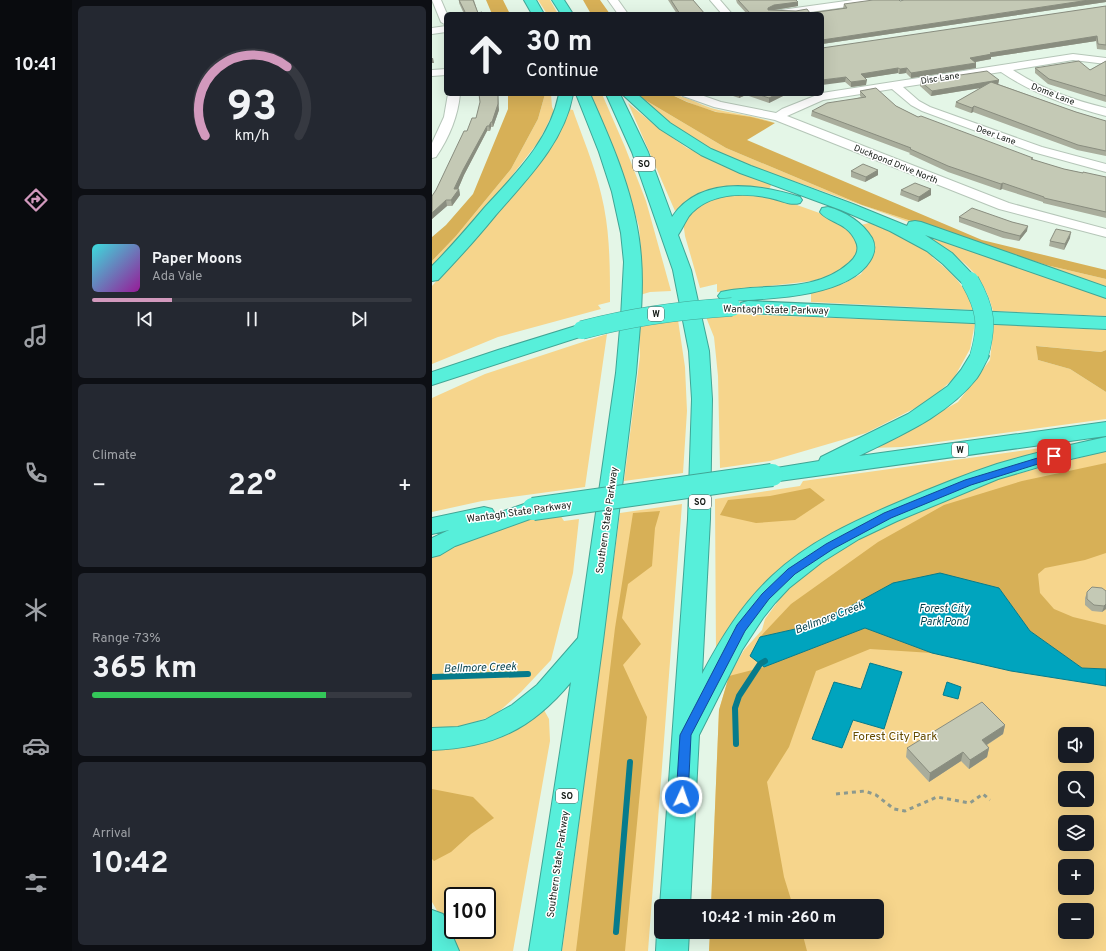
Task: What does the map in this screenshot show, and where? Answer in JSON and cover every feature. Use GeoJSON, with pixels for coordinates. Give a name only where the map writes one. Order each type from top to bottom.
{"type":"FeatureCollection","features":[{"type":"Feature","properties":{"kind":"highway"},"geometry":{"type":"LineString","coordinates":[[530,0],[537,12]]}},
{"type":"Feature","properties":{"kind":"highway"},"geometry":{"type":"LineString","coordinates":[[558,0],[566,12]]}},
{"type":"Feature","properties":{"kind":"highway"},"geometry":{"type":"LineString","coordinates":[[432,276],[499,202],[545,146],[562,113],[566,96]]}},
{"type":"Feature","properties":{"kind":"highway","name":"Southern State Parkway"},"geometry":{"type":"LineString","coordinates":[[545,951],[590,641],[626,373],[630,331],[632,256],[627,222],[620,190],[602,138],[584,96]]}},
{"type":"Feature","properties":{"kind":"highway","name":"SO"},"geometry":{"type":"LineString","coordinates":[[614,96],[640,152],[682,270],[699,351],[702,399],[699,518],[675,899]]}},
{"type":"Feature","properties":{"kind":"highway"},"geometry":{"type":"LineString","coordinates":[[631,96],[654,117],[670,129],[705,151],[758,173],[828,199],[919,238],[941,253],[970,281],[980,299],[985,318],[985,337],[979,356],[970,373],[955,390],[915,419],[814,470]]}},
{"type":"Feature","properties":{"kind":"highway"},"geometry":{"type":"LineString","coordinates":[[670,235],[684,211],[696,202],[730,191],[750,190],[771,193],[834,214],[851,223],[861,233],[867,245],[863,258],[855,269],[841,279],[820,286],[729,302]]}},
{"type":"Feature","properties":{"kind":"highway"},"geometry":{"type":"LineString","coordinates":[[828,199],[929,231],[1106,293]]}},
{"type":"Feature","properties":{"kind":"highway","name":"Wantagh State Parkway"},"geometry":{"type":"LineString","coordinates":[[432,384],[438,375],[505,354],[581,325],[729,302],[780,307],[1106,323]]}},
{"type":"Feature","properties":{"kind":"highway","name":"Wantagh State Parkway"},"geometry":{"type":"LineString","coordinates":[[432,526],[491,514],[1106,429]]}},
{"type":"Feature","properties":{"kind":"highway"},"geometry":{"type":"LineString","coordinates":[[685,735],[741,628],[766,597],[792,572],[819,553],[852,533],[888,515],[968,482],[1040,459],[1106,444]]}},
{"type":"Feature","properties":{"kind":"highway"},"geometry":{"type":"LineString","coordinates":[[432,549],[447,540],[533,509]]}},
{"type":"Feature","properties":{"kind":"highway"},"geometry":{"type":"LineString","coordinates":[[432,739],[458,738],[491,730],[522,713],[546,693],[590,641]]}},
{"type":"Feature","properties":{"kind":"highway"},"geometry":{"type":"LineString","coordinates":[[432,925],[443,951]]}},
{"type":"Feature","properties":{"kind":"highway"},"geometry":{"type":"LineString","coordinates":[[672,951],[673,939]]}},
{"type":"Feature","properties":{"kind":"street"},"geometry":{"type":"LineString","coordinates":[[436,0],[444,18]]}},
{"type":"Feature","properties":{"kind":"street"},"geometry":{"type":"LineString","coordinates":[[613,0],[622,12]]}},
{"type":"Feature","properties":{"kind":"street"},"geometry":{"type":"LineString","coordinates":[[715,0],[726,12]]}},
{"type":"Feature","properties":{"kind":"street"},"geometry":{"type":"LineString","coordinates":[[783,12],[820,4],[874,0]]}},
{"type":"Feature","properties":{"kind":"street"},"geometry":{"type":"LineString","coordinates":[[432,31],[444,29]]}},
{"type":"Feature","properties":{"kind":"street","name":"Disc Lane"},"geometry":{"type":"LineString","coordinates":[[778,117],[786,110],[820,97],[1072,58],[1090,58],[1106,61]]}},
{"type":"Feature","properties":{"kind":"street","name":"Dome Lane"},"geometry":{"type":"LineString","coordinates":[[1003,68],[1018,80],[1045,93],[1106,112]]}},
{"type":"Feature","properties":{"kind":"street"},"geometry":{"type":"LineString","coordinates":[[432,73],[444,72]]}},
{"type":"Feature","properties":{"kind":"street","name":"Deer Lane"},"geometry":{"type":"LineString","coordinates":[[894,85],[915,103],[926,109],[1026,145],[1083,163],[1106,168]]}},
{"type":"Feature","properties":{"kind":"street"},"geometry":{"type":"LineString","coordinates":[[432,154],[438,129],[449,120],[454,104],[454,96]]}},
{"type":"Feature","properties":{"kind":"street","name":"Duckpond Drive North"},"geometry":{"type":"LineString","coordinates":[[692,96],[718,106],[778,117],[1004,206],[1106,233]]}},
{"type":"Feature","properties":{"kind":"path"},"geometry":{"type":"LineString","coordinates":[[836,794],[865,791],[874,795],[895,810],[901,812],[905,812],[937,797],[970,803],[983,794],[990,800]]}},
{"type":"Feature","properties":{"kind":"green space"},"geometry":{"type":"Polygon","coordinates":[[[538,0],[550,0],[557,12],[546,12],[538,0]]]}},
{"type":"Feature","properties":{"kind":"green space"},"geometry":{"type":"Polygon","coordinates":[[[544,96],[551,96],[552,107],[554,111],[539,141],[497,195],[432,267],[432,261],[456,236],[511,169],[538,119],[544,96]]]}},
{"type":"Feature","properties":{"kind":"green space"},"geometry":{"type":"Polygon","coordinates":[[[591,96],[603,96],[625,147],[646,201],[671,291],[650,292],[640,295],[642,265],[639,227],[629,192],[608,134],[591,96]]]}},
{"type":"Feature","properties":{"kind":"green space"},"geometry":{"type":"Polygon","coordinates":[[[675,96],[685,97],[711,108],[759,118],[775,123],[711,110],[675,96]]]}},
{"type":"Feature","properties":{"kind":"green space"},"geometry":{"type":"Polygon","coordinates":[[[641,97],[726,148],[862,205],[1046,265],[1106,279],[1106,290],[906,221],[740,162],[691,139],[669,125],[651,110],[641,97]]]}},
{"type":"Feature","properties":{"kind":"green space"},"geometry":{"type":"Polygon","coordinates":[[[628,103],[657,127],[687,148],[772,184],[769,189],[709,191],[689,199],[675,211],[628,103]]]}},
{"type":"Feature","properties":{"kind":"green space"},"geometry":{"type":"Polygon","coordinates":[[[568,109],[573,110],[601,195],[609,242],[610,302],[598,305],[601,309],[498,337],[432,364],[432,286],[513,194],[568,109]]]}},
{"type":"Feature","properties":{"kind":"green space"},"geometry":{"type":"Polygon","coordinates":[[[732,194],[769,195],[839,220],[859,239],[859,256],[846,271],[812,281],[717,292],[717,284],[700,288],[685,236],[683,221],[696,207],[708,200],[732,194]]]}},
{"type":"Feature","properties":{"kind":"green space"},"geometry":{"type":"Polygon","coordinates":[[[873,222],[937,255],[932,257],[958,280],[967,294],[974,310],[811,302],[811,292],[843,284],[861,274],[872,258],[873,240],[861,225],[873,222]]]}},
{"type":"Feature","properties":{"kind":"green space"},"geometry":{"type":"Polygon","coordinates":[[[925,235],[1106,298],[1106,316],[993,311],[989,297],[976,275],[948,250],[925,235]]]}},
{"type":"Feature","properties":{"kind":"green space"},"geometry":{"type":"Polygon","coordinates":[[[730,314],[975,323],[970,349],[954,378],[929,401],[866,433],[770,461],[720,468],[718,376],[714,337],[706,317],[730,317],[730,314]]]}},
{"type":"Feature","properties":{"kind":"green space"},"geometry":{"type":"Polygon","coordinates":[[[678,320],[685,367],[687,411],[683,473],[624,481],[640,356],[639,327],[678,320]]]}},
{"type":"Feature","properties":{"kind":"green space"},"geometry":{"type":"Polygon","coordinates":[[[994,324],[1106,330],[1106,350],[1101,352],[1037,346],[1038,360],[1070,369],[1106,392],[1106,419],[902,447],[872,448],[896,437],[958,402],[990,360],[994,324]]]}},
{"type":"Feature","properties":{"kind":"green space"},"geometry":{"type":"Polygon","coordinates":[[[607,334],[585,487],[482,501],[432,512],[432,398],[485,374],[607,334]]]}},
{"type":"Feature","properties":{"kind":"green space"},"geometry":{"type":"Polygon","coordinates":[[[1106,439],[965,477],[912,496],[827,539],[781,567],[744,606],[716,653],[715,499],[800,486],[803,481],[1106,439]]]}},
{"type":"Feature","properties":{"kind":"green space","name":"Forest City Park"},"geometry":{"type":"Polygon","coordinates":[[[1106,451],[1106,951],[709,951],[710,939],[884,939],[884,899],[711,899],[719,710],[729,676],[744,650],[762,630],[765,619],[793,581],[829,555],[917,510],[1001,478],[1106,451]]]}},
{"type":"Feature","properties":{"kind":"green space"},"geometry":{"type":"Polygon","coordinates":[[[682,504],[648,951],[562,951],[620,513],[682,504]]]}},
{"type":"Feature","properties":{"kind":"green space"},"geometry":{"type":"Polygon","coordinates":[[[560,515],[564,521],[579,519],[573,573],[551,660],[521,692],[495,715],[455,729],[432,729],[432,556],[473,536],[532,519],[560,515]]]}},
{"type":"Feature","properties":{"kind":"green space"},"geometry":{"type":"Polygon","coordinates":[[[539,710],[544,710],[549,719],[550,741],[513,951],[453,951],[450,939],[496,939],[496,887],[444,887],[444,923],[432,902],[432,750],[487,735],[539,710]]]}},
{"type":"Feature","properties":{"kind":"shaded area"},"geometry":{"type":"Polygon","coordinates":[[[486,0],[503,0],[509,12],[491,12],[486,0]]]}},
{"type":"Feature","properties":{"kind":"shaded area"},"geometry":{"type":"Polygon","coordinates":[[[583,0],[600,0],[609,12],[590,12],[583,0]]]}},
{"type":"Feature","properties":{"kind":"shaded area"},"geometry":{"type":"Polygon","coordinates":[[[508,96],[544,96],[538,119],[511,169],[456,236],[432,261],[432,237],[446,225],[473,194],[508,109],[508,96]]]}},
{"type":"Feature","properties":{"kind":"shaded area"},"geometry":{"type":"Polygon","coordinates":[[[639,96],[674,96],[716,112],[751,117],[775,123],[747,140],[982,240],[1106,270],[1106,279],[1046,265],[862,205],[726,148],[639,96]]]}},
{"type":"Feature","properties":{"kind":"shaded area"},"geometry":{"type":"Polygon","coordinates":[[[1036,346],[1101,352],[1106,350],[1106,392],[1070,369],[1038,360],[1036,346]]]}},
{"type":"Feature","properties":{"kind":"shaded area"},"geometry":{"type":"Polygon","coordinates":[[[1106,463],[1106,553],[1085,560],[1045,568],[1038,574],[1040,593],[1054,609],[1073,617],[1106,625],[1106,669],[1082,668],[1030,631],[999,588],[893,583],[851,606],[804,627],[760,637],[791,604],[878,542],[944,505],[1022,481],[1106,463]]]}},
{"type":"Feature","properties":{"kind":"shaded area"},"geometry":{"type":"Polygon","coordinates":[[[810,488],[825,500],[795,520],[756,523],[720,515],[728,500],[770,496],[810,488]]]}},
{"type":"Feature","properties":{"kind":"shaded area"},"geometry":{"type":"Polygon","coordinates":[[[660,511],[655,528],[652,566],[628,584],[622,618],[641,644],[623,665],[647,717],[625,951],[576,951],[615,628],[633,513],[660,511]]]}},
{"type":"Feature","properties":{"kind":"shaded area"},"geometry":{"type":"Polygon","coordinates":[[[865,628],[932,653],[870,649],[816,671],[789,747],[767,782],[784,877],[791,899],[711,899],[719,710],[729,676],[764,667],[865,628]]]}},
{"type":"Feature","properties":{"kind":"shaded area"},"geometry":{"type":"Polygon","coordinates":[[[432,789],[473,797],[494,818],[471,834],[451,852],[434,861],[432,859],[432,789]]]}},
{"type":"Feature","properties":{"kind":"shaded area"},"geometry":{"type":"Polygon","coordinates":[[[710,939],[804,939],[807,951],[709,951],[710,939]]]}},
{"type":"Feature","properties":{"kind":"water","name":"Forest City Park Pond"},"geometry":{"type":"Polygon","coordinates":[[[940,573],[999,588],[1030,631],[1082,668],[1106,669],[1106,686],[1011,671],[932,653],[865,628],[764,667],[750,656],[760,637],[804,627],[851,606],[893,583],[940,573]]]}},
{"type":"Feature","properties":{"kind":"water"},"geometry":{"type":"Polygon","coordinates":[[[870,663],[902,672],[884,729],[853,720],[842,748],[812,739],[834,682],[861,689],[870,663]]]}},
{"type":"Feature","properties":{"kind":"water"},"geometry":{"type":"Polygon","coordinates":[[[947,682],[961,687],[958,699],[943,695],[947,682]]]}},
{"type":"Feature","properties":{"kind":"building"},"geometry":{"type":"Polygon","coordinates":[[[459,0],[473,0],[478,12],[465,12],[459,0]]]}},
{"type":"Feature","properties":{"kind":"building"},"geometry":{"type":"Polygon","coordinates":[[[671,0],[693,0],[703,12],[679,12],[671,0]]]}},
{"type":"Feature","properties":{"kind":"building"},"geometry":{"type":"Polygon","coordinates":[[[738,0],[796,0],[798,2],[774,5],[768,8],[768,10],[796,11],[807,9],[809,12],[749,12],[738,0]]]}},
{"type":"Feature","properties":{"kind":"building"},"geometry":{"type":"Polygon","coordinates":[[[873,0],[1089,0],[824,40],[824,12],[817,12],[847,8],[844,4],[873,0]]]}},
{"type":"Feature","properties":{"kind":"building"},"geometry":{"type":"Polygon","coordinates":[[[1106,6],[1106,45],[1098,44],[1097,36],[990,53],[992,54],[970,58],[976,63],[911,73],[907,68],[898,68],[861,74],[867,80],[851,82],[846,77],[824,80],[824,48],[1106,6]]]}},
{"type":"Feature","properties":{"kind":"building"},"geometry":{"type":"Polygon","coordinates":[[[1079,61],[1090,70],[1106,61],[1106,96],[1049,79],[1035,68],[1079,61]]]}},
{"type":"Feature","properties":{"kind":"building"},"geometry":{"type":"Polygon","coordinates":[[[987,71],[999,80],[932,91],[920,81],[987,71]]]}},
{"type":"Feature","properties":{"kind":"building"},"geometry":{"type":"Polygon","coordinates":[[[991,82],[1106,121],[1106,151],[1078,145],[974,106],[972,108],[956,102],[991,82]]]}},
{"type":"Feature","properties":{"kind":"building"},"geometry":{"type":"Polygon","coordinates":[[[876,88],[896,106],[918,117],[921,116],[1033,158],[1031,159],[1064,169],[1106,177],[1106,212],[1044,198],[1003,183],[1001,184],[948,166],[910,149],[911,148],[812,111],[827,103],[866,97],[860,91],[876,88]]]}},
{"type":"Feature","properties":{"kind":"building"},"geometry":{"type":"Polygon","coordinates":[[[479,96],[498,96],[498,104],[492,122],[489,126],[487,126],[454,189],[459,189],[451,200],[446,200],[432,213],[432,196],[464,131],[467,131],[472,118],[476,118],[480,102],[479,96]]]}},
{"type":"Feature","properties":{"kind":"building"},"geometry":{"type":"Polygon","coordinates":[[[863,164],[878,170],[866,177],[851,171],[863,164]]]}},
{"type":"Feature","properties":{"kind":"building"},"geometry":{"type":"Polygon","coordinates":[[[915,183],[931,189],[919,197],[901,190],[915,183]]]}},
{"type":"Feature","properties":{"kind":"building"},"geometry":{"type":"Polygon","coordinates":[[[972,208],[1028,226],[1020,236],[959,217],[972,208]]]}},
{"type":"Feature","properties":{"kind":"building"},"geometry":{"type":"Polygon","coordinates":[[[1056,229],[1071,232],[1065,244],[1050,241],[1056,229]]]}},
{"type":"Feature","properties":{"kind":"building"},"geometry":{"type":"Polygon","coordinates":[[[1092,587],[1102,588],[1106,591],[1106,604],[1104,606],[1094,605],[1087,599],[1087,592],[1092,587]]]}},
{"type":"Feature","properties":{"kind":"building"},"geometry":{"type":"Polygon","coordinates":[[[982,702],[1005,725],[982,740],[989,748],[970,760],[963,752],[930,773],[907,748],[982,702]]]}},
{"type":"Feature","properties":{"kind":"waterway","name":"Bellmore Creek"},"geometry":{"type":"LineString","coordinates":[[736,744],[735,708],[739,696],[760,664],[765,661]]}},
{"type":"Feature","properties":{"kind":"waterway","name":"Bellmore Creek"},"geometry":{"type":"LineString","coordinates":[[432,677],[528,674]]}},
{"type":"Feature","properties":{"kind":"waterway"},"geometry":{"type":"LineString","coordinates":[[616,932],[630,762]]}},
{"type":"Feature","properties":{"kind":"route"},"geometry":{"type":"LineString","coordinates":[[682,797],[685,735],[741,628],[766,597],[792,572],[830,546],[888,515],[968,482],[1054,456]]}}]}
